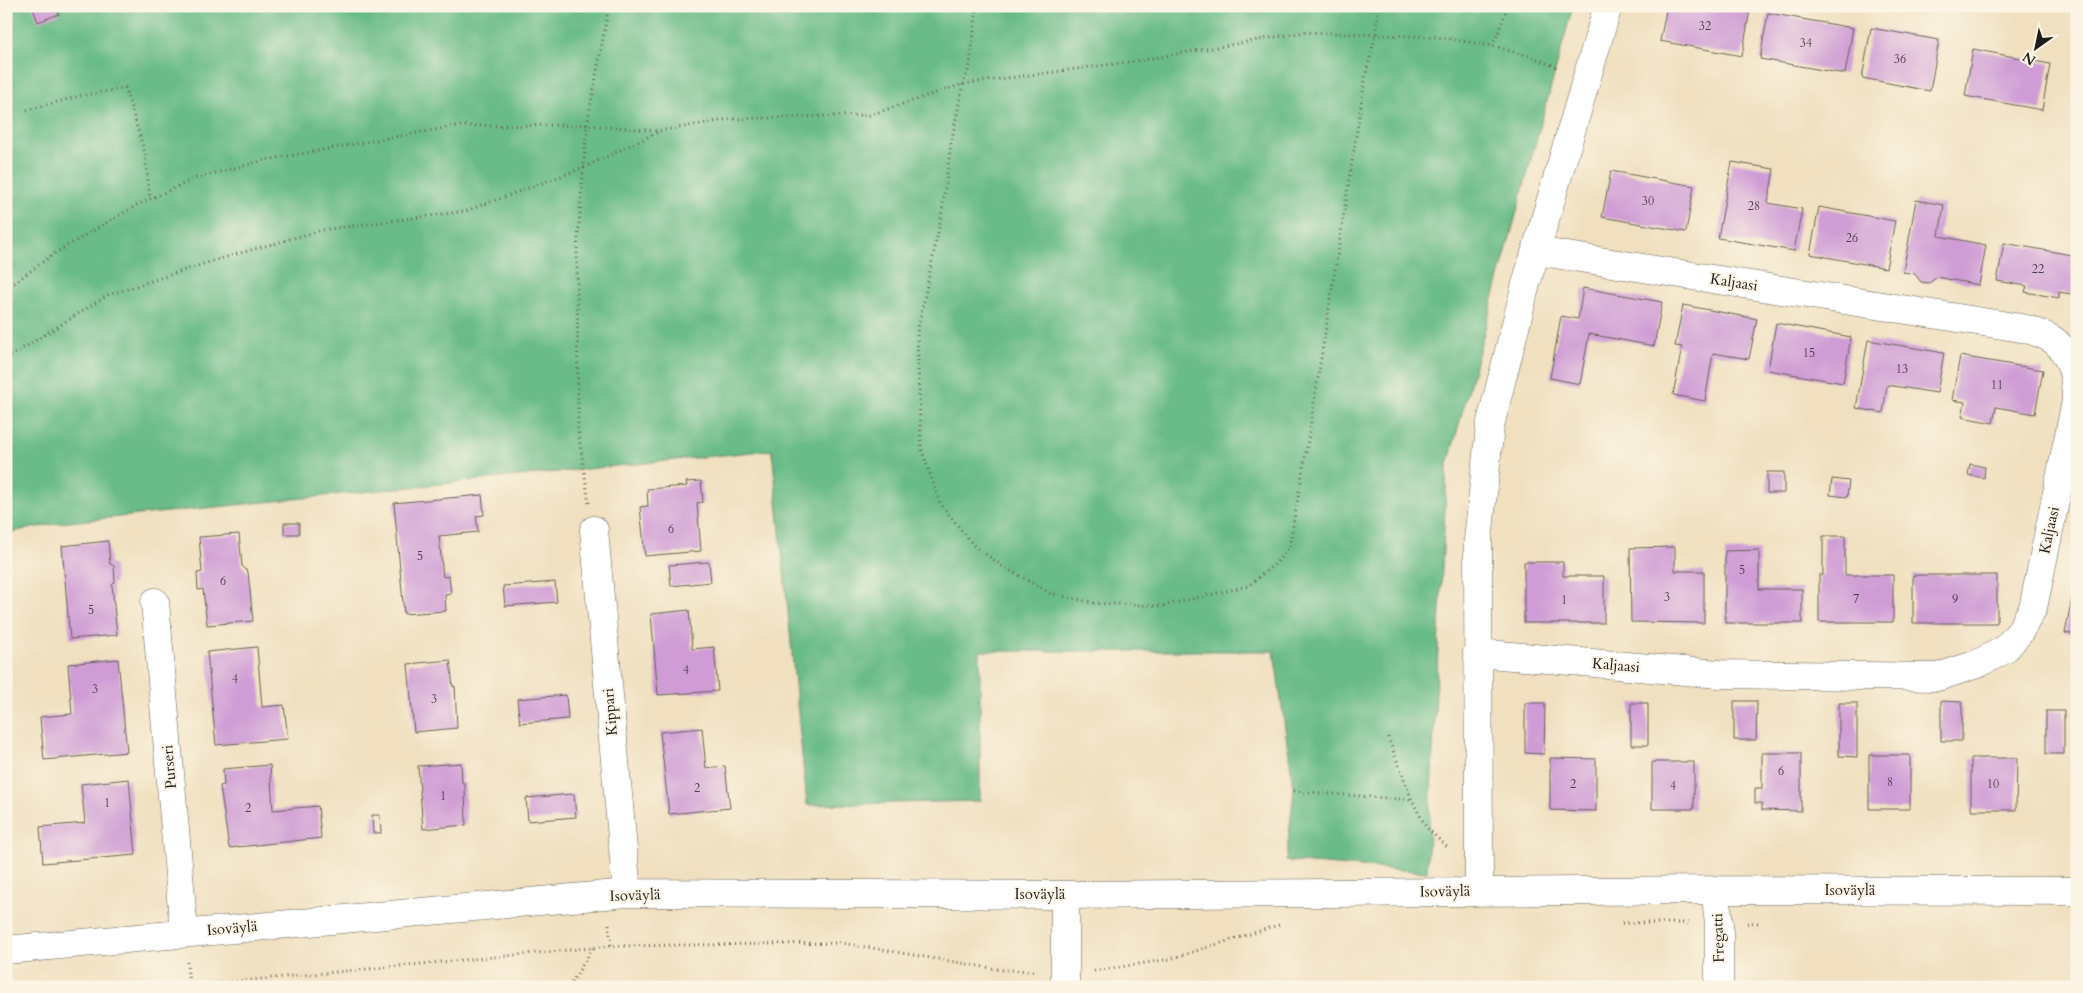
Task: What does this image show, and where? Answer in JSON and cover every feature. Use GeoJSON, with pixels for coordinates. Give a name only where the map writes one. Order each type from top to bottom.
{"type":"FeatureCollection","features":[{"type":"Feature","properties":{"kind":"street"},"geometry":{"type":"LineString","coordinates":[[1479,891],[1478,540],[1490,426],[1536,251],[1608,6]]}},
{"type":"Feature","properties":{"kind":"street","name":"Kaljaasi"},"geometry":{"type":"LineString","coordinates":[[1477,653],[1719,674],[1938,677],[1977,664],[2004,650],[2019,634],[2033,608],[2076,401],[2076,381],[2068,358],[2054,340],[2027,329],[1536,251]]}},
{"type":"Feature","properties":{"kind":"street","name":"Kippari"},"geometry":{"type":"LineString","coordinates":[[594,530],[627,893]]}},
{"type":"Feature","properties":{"kind":"street","name":"Purseri"},"geometry":{"type":"LineString","coordinates":[[155,602],[184,932]]}},
{"type":"Feature","properties":{"kind":"street","name":"Isoväylä"},"geometry":{"type":"LineString","coordinates":[[6,950],[184,932],[627,893],[1065,894],[1715,890],[2077,891]]}},
{"type":"Feature","properties":{"kind":"street","name":"Fregatti"},"geometry":{"type":"LineString","coordinates":[[1715,890],[1719,923],[1719,987]]}},
{"type":"Feature","properties":{"kind":"street"},"geometry":{"type":"LineString","coordinates":[[1065,894],[1065,980]]}},
{"type":"Feature","properties":{"kind":"path"},"geometry":{"type":"LineString","coordinates":[[594,530],[578,430],[577,250],[588,125],[609,6]]}},
{"type":"Feature","properties":{"kind":"path"},"geometry":{"type":"LineString","coordinates":[[978,6],[970,65],[963,84],[951,144],[941,218],[917,333],[921,448],[940,503],[973,546],[1002,566],[1050,593],[1094,603],[1162,606],[1248,586],[1275,564],[1289,548],[1308,441],[1366,73],[1376,34],[1378,6]]}},
{"type":"Feature","properties":{"kind":"path"},"geometry":{"type":"LineString","coordinates":[[1493,46],[1508,6]]}},
{"type":"Feature","properties":{"kind":"path"},"geometry":{"type":"LineString","coordinates":[[6,289],[55,253],[150,199],[196,178],[266,160],[456,126],[588,125],[659,131],[730,119],[870,115],[963,84],[1136,61],[1305,32],[1438,37],[1493,46],[1529,56],[1586,79]]}},
{"type":"Feature","properties":{"kind":"path"},"geometry":{"type":"LineString","coordinates":[[27,110],[80,96],[125,88],[145,153],[150,199]]}},
{"type":"Feature","properties":{"kind":"path"},"geometry":{"type":"LineString","coordinates":[[6,359],[108,295],[216,260],[322,230],[466,211],[583,168],[659,131]]}},
{"type":"Feature","properties":{"kind":"path"},"geometry":{"type":"LineString","coordinates":[[1388,737],[1412,800],[1426,827],[1451,851],[1479,864]]}},
{"type":"Feature","properties":{"kind":"path"},"geometry":{"type":"LineString","coordinates":[[1294,791],[1412,800]]}},
{"type":"Feature","properties":{"kind":"path"},"geometry":{"type":"LineString","coordinates":[[1619,923],[1768,923]]}},
{"type":"Feature","properties":{"kind":"path"},"geometry":{"type":"LineString","coordinates":[[176,987],[593,948],[842,943],[1065,980],[1170,959],[1283,924]]}},
{"type":"Feature","properties":{"kind":"path"},"geometry":{"type":"LineString","coordinates":[[569,987],[593,948]]}},
{"type":"Feature","properties":{"kind":"green space"},"geometry":{"type":"Polygon","coordinates":[[[6,6],[1573,6],[1447,468],[1427,872],[1286,861],[1294,791],[1274,651],[980,651],[980,801],[807,805],[772,450],[60,523],[6,533],[6,6]]]}},
{"type":"Feature","properties":{"kind":"building"},"geometry":{"type":"Polygon","coordinates":[[[32,6],[56,6],[59,14],[38,22],[32,6]]]}},
{"type":"Feature","properties":{"kind":"building"},"geometry":{"type":"Polygon","coordinates":[[[1667,6],[1729,6],[1750,10],[1742,56],[1660,41],[1667,6]]]}},
{"type":"Feature","properties":{"kind":"building"},"geometry":{"type":"Polygon","coordinates":[[[1768,13],[1853,28],[1845,74],[1760,59],[1768,13]]]}},
{"type":"Feature","properties":{"kind":"building"},"geometry":{"type":"Polygon","coordinates":[[[1871,28],[1939,40],[1930,91],[1862,78],[1871,28]]]}},
{"type":"Feature","properties":{"kind":"building"},"geometry":{"type":"Polygon","coordinates":[[[1973,49],[2050,64],[2042,110],[1965,96],[1973,49]]]}},
{"type":"Feature","properties":{"kind":"building"},"geometry":{"type":"Polygon","coordinates":[[[1732,162],[1774,169],[1768,203],[1802,209],[1794,251],[1718,238],[1732,162]]]}},
{"type":"Feature","properties":{"kind":"building"},"geometry":{"type":"Polygon","coordinates":[[[1611,171],[1694,186],[1686,232],[1602,217],[1611,171]]]}},
{"type":"Feature","properties":{"kind":"building"},"geometry":{"type":"Polygon","coordinates":[[[1916,200],[1944,205],[1939,236],[1986,245],[1979,285],[1937,277],[1929,283],[1921,282],[1915,274],[1903,272],[1916,200]]]}},
{"type":"Feature","properties":{"kind":"building"},"geometry":{"type":"Polygon","coordinates":[[[1819,207],[1895,221],[1886,268],[1810,254],[1819,207]]]}},
{"type":"Feature","properties":{"kind":"building"},"geometry":{"type":"Polygon","coordinates":[[[2004,243],[2077,256],[2076,295],[2059,292],[2059,298],[2025,292],[2027,286],[1997,281],[2004,243]]]}},
{"type":"Feature","properties":{"kind":"building"},"geometry":{"type":"Polygon","coordinates":[[[1583,288],[1662,302],[1654,346],[1589,334],[1580,384],[1550,378],[1561,316],[1578,319],[1583,288]]]}},
{"type":"Feature","properties":{"kind":"building"},"geometry":{"type":"Polygon","coordinates":[[[1683,305],[1757,319],[1749,359],[1713,353],[1705,401],[1673,395],[1682,347],[1675,346],[1683,305]]]}},
{"type":"Feature","properties":{"kind":"building"},"geometry":{"type":"Polygon","coordinates":[[[1776,323],[1851,337],[1843,383],[1768,370],[1776,323]]]}},
{"type":"Feature","properties":{"kind":"building"},"geometry":{"type":"Polygon","coordinates":[[[1868,340],[1944,353],[1937,393],[1887,385],[1883,413],[1856,408],[1868,340]]]}},
{"type":"Feature","properties":{"kind":"building"},"geometry":{"type":"Polygon","coordinates":[[[1960,356],[2043,370],[2035,414],[1996,407],[1993,423],[1962,417],[1965,402],[1952,400],[1960,356]]]}},
{"type":"Feature","properties":{"kind":"building"},"geometry":{"type":"Polygon","coordinates":[[[1970,464],[1985,467],[1984,478],[1968,475],[1970,464]]]}},
{"type":"Feature","properties":{"kind":"building"},"geometry":{"type":"Polygon","coordinates":[[[1767,472],[1784,472],[1784,493],[1767,493],[1767,472]]]}},
{"type":"Feature","properties":{"kind":"building"},"geometry":{"type":"Polygon","coordinates":[[[1832,479],[1849,481],[1847,497],[1830,495],[1832,479]]]}},
{"type":"Feature","properties":{"kind":"building"},"geometry":{"type":"Polygon","coordinates":[[[701,481],[703,502],[697,503],[701,551],[645,556],[640,507],[648,506],[647,489],[687,486],[686,482],[701,481]]]}},
{"type":"Feature","properties":{"kind":"building"},"geometry":{"type":"Polygon","coordinates":[[[482,495],[484,515],[476,516],[478,532],[439,536],[443,577],[449,576],[451,594],[445,595],[446,611],[404,614],[394,503],[482,495]]]}},
{"type":"Feature","properties":{"kind":"building"},"geometry":{"type":"Polygon","coordinates":[[[284,523],[299,523],[299,534],[284,534],[284,523]]]}},
{"type":"Feature","properties":{"kind":"building"},"geometry":{"type":"Polygon","coordinates":[[[239,534],[242,566],[248,572],[253,621],[207,625],[203,589],[198,590],[197,573],[202,572],[199,537],[239,534]]]}},
{"type":"Feature","properties":{"kind":"building"},"geometry":{"type":"Polygon","coordinates":[[[1823,536],[1845,536],[1845,575],[1893,575],[1893,622],[1819,622],[1819,575],[1823,575],[1823,536]]]}},
{"type":"Feature","properties":{"kind":"building"},"geometry":{"type":"Polygon","coordinates":[[[108,541],[110,564],[114,566],[115,582],[112,585],[117,635],[70,639],[62,546],[108,541]]]}},
{"type":"Feature","properties":{"kind":"building"},"geometry":{"type":"Polygon","coordinates":[[[1675,547],[1675,571],[1704,571],[1704,623],[1631,622],[1630,548],[1675,547]]]}},
{"type":"Feature","properties":{"kind":"building"},"geometry":{"type":"Polygon","coordinates":[[[1759,550],[1759,589],[1802,589],[1802,623],[1725,623],[1725,551],[1759,550]]]}},
{"type":"Feature","properties":{"kind":"building"},"geometry":{"type":"Polygon","coordinates":[[[709,562],[711,582],[671,586],[669,565],[709,562]]]}},
{"type":"Feature","properties":{"kind":"building"},"geometry":{"type":"Polygon","coordinates":[[[1524,562],[1563,562],[1563,576],[1604,576],[1604,623],[1524,623],[1524,562]]]}},
{"type":"Feature","properties":{"kind":"building"},"geometry":{"type":"Polygon","coordinates":[[[1913,575],[1997,575],[1997,623],[1913,623],[1913,575]]]}},
{"type":"Feature","properties":{"kind":"building"},"geometry":{"type":"Polygon","coordinates":[[[555,582],[557,602],[505,606],[503,586],[555,582]]]}},
{"type":"Feature","properties":{"kind":"building"},"geometry":{"type":"Polygon","coordinates":[[[2073,593],[2077,594],[2077,635],[2065,633],[2073,593]]]}},
{"type":"Feature","properties":{"kind":"building"},"geometry":{"type":"Polygon","coordinates":[[[689,610],[692,649],[714,647],[718,691],[658,695],[651,614],[689,610]]]}},
{"type":"Feature","properties":{"kind":"building"},"geometry":{"type":"Polygon","coordinates":[[[257,647],[262,707],[284,705],[288,739],[216,745],[207,652],[257,647]]]}},
{"type":"Feature","properties":{"kind":"building"},"geometry":{"type":"Polygon","coordinates":[[[118,659],[127,752],[44,760],[40,717],[72,714],[68,664],[118,659]]]}},
{"type":"Feature","properties":{"kind":"building"},"geometry":{"type":"Polygon","coordinates":[[[450,660],[453,687],[455,686],[457,728],[414,732],[408,664],[450,660]]]}},
{"type":"Feature","properties":{"kind":"building"},"geometry":{"type":"Polygon","coordinates":[[[566,695],[568,719],[520,723],[517,699],[566,695]]]}},
{"type":"Feature","properties":{"kind":"building"},"geometry":{"type":"Polygon","coordinates":[[[1734,701],[1757,701],[1756,740],[1734,740],[1734,701]]]}},
{"type":"Feature","properties":{"kind":"building"},"geometry":{"type":"Polygon","coordinates":[[[1941,701],[1962,702],[1962,741],[1941,741],[1941,701]]]}},
{"type":"Feature","properties":{"kind":"building"},"geometry":{"type":"Polygon","coordinates":[[[1525,703],[1545,703],[1544,754],[1525,753],[1525,703]]]}},
{"type":"Feature","properties":{"kind":"building"},"geometry":{"type":"Polygon","coordinates":[[[1631,703],[1648,703],[1648,745],[1631,745],[1631,703]]]}},
{"type":"Feature","properties":{"kind":"building"},"geometry":{"type":"Polygon","coordinates":[[[1839,703],[1857,703],[1857,757],[1839,756],[1839,703]]]}},
{"type":"Feature","properties":{"kind":"building"},"geometry":{"type":"Polygon","coordinates":[[[2046,711],[2064,711],[2064,754],[2046,754],[2046,711]]]}},
{"type":"Feature","properties":{"kind":"building"},"geometry":{"type":"Polygon","coordinates":[[[702,728],[706,768],[725,766],[730,808],[669,814],[660,732],[702,728]]]}},
{"type":"Feature","properties":{"kind":"building"},"geometry":{"type":"Polygon","coordinates":[[[1762,753],[1801,753],[1801,811],[1762,810],[1762,803],[1755,803],[1755,788],[1762,788],[1762,753]]]}},
{"type":"Feature","properties":{"kind":"building"},"geometry":{"type":"Polygon","coordinates":[[[1869,755],[1910,755],[1910,809],[1869,809],[1869,755]]]}},
{"type":"Feature","properties":{"kind":"building"},"geometry":{"type":"Polygon","coordinates":[[[1550,758],[1596,759],[1596,811],[1550,810],[1550,758]]]}},
{"type":"Feature","properties":{"kind":"building"},"geometry":{"type":"Polygon","coordinates":[[[1971,758],[2017,758],[2016,810],[1971,810],[1971,758]]]}},
{"type":"Feature","properties":{"kind":"building"},"geometry":{"type":"Polygon","coordinates":[[[1652,762],[1694,762],[1694,809],[1652,809],[1652,762]]]}},
{"type":"Feature","properties":{"kind":"building"},"geometry":{"type":"Polygon","coordinates":[[[461,763],[462,783],[465,783],[466,825],[423,829],[418,766],[461,763]]]}},
{"type":"Feature","properties":{"kind":"building"},"geometry":{"type":"Polygon","coordinates":[[[270,765],[273,810],[318,806],[321,838],[229,848],[220,786],[224,785],[223,769],[270,765]]]}},
{"type":"Feature","properties":{"kind":"building"},"geometry":{"type":"Polygon","coordinates":[[[129,779],[136,855],[43,863],[40,827],[85,823],[81,784],[129,779]]]}},
{"type":"Feature","properties":{"kind":"building"},"geometry":{"type":"Polygon","coordinates":[[[574,794],[576,817],[528,821],[526,798],[574,794]]]}},
{"type":"Feature","properties":{"kind":"building"},"geometry":{"type":"Polygon","coordinates":[[[372,815],[380,815],[381,833],[373,833],[372,815]]]}}]}
